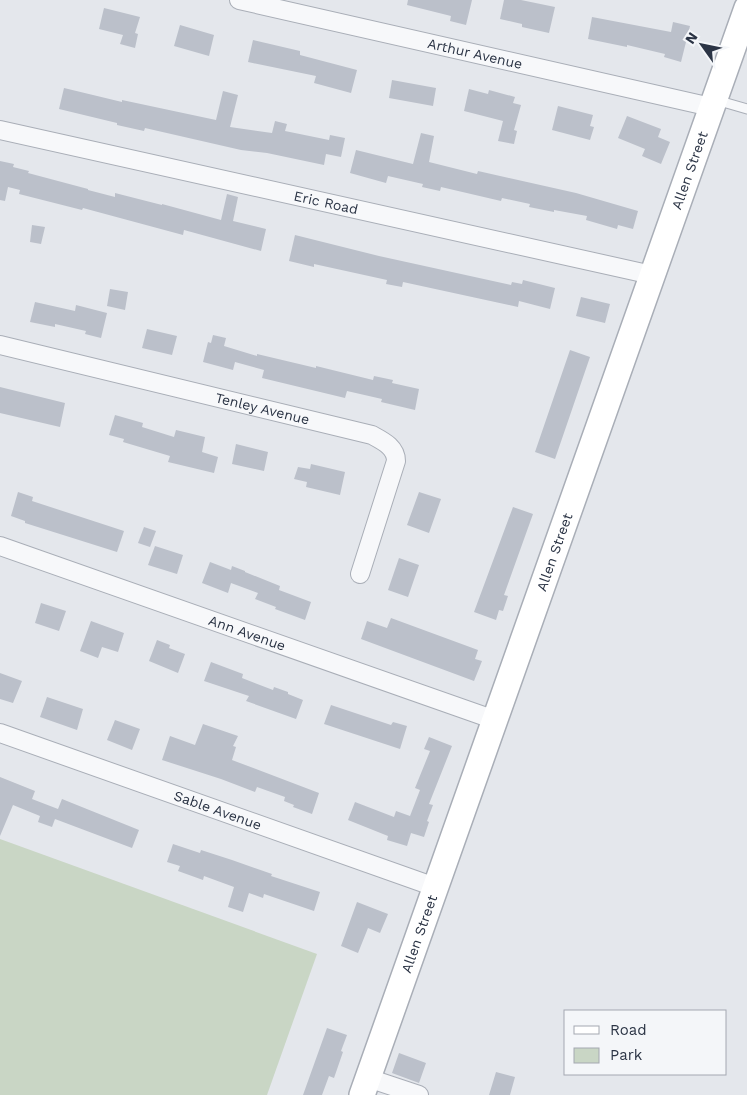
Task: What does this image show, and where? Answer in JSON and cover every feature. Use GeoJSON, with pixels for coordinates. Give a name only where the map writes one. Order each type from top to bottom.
{"type":"FeatureCollection","features":[{"type":"Feature","properties":{"kind":"street","name":"Arthur Avenue"},"geometry":{"type":"LineString","coordinates":[[239,0],[712,103]]}},
{"type":"Feature","properties":{"kind":"street","name":"Allen Street"},"geometry":{"type":"LineString","coordinates":[[365,1087],[747,8]]}},
{"type":"Feature","properties":{"kind":"street","name":"Eric Road"},"geometry":{"type":"LineString","coordinates":[[0,130],[652,275]]}},
{"type":"Feature","properties":{"kind":"street","name":"Tenley Avenue"},"geometry":{"type":"LineString","coordinates":[[0,345],[372,435],[384,442],[396,456],[396,461],[360,574]]}},
{"type":"Feature","properties":{"kind":"street","name":"Ann Avenue"},"geometry":{"type":"LineString","coordinates":[[0,546],[495,720]]}},
{"type":"Feature","properties":{"kind":"street","name":"Sable Avenue"},"geometry":{"type":"LineString","coordinates":[[0,733],[436,887]]}},
{"type":"Feature","properties":{"kind":"street"},"geometry":{"type":"LineString","coordinates":[[365,1087],[419,1095]]}},
{"type":"Feature","properties":{"kind":"lane"},"geometry":{"type":"LineString","coordinates":[[712,103],[747,109]]}},
{"type":"Feature","properties":{"kind":"green space"},"geometry":{"type":"Polygon","coordinates":[[[0,839],[317,954],[267,1095],[0,1095],[0,839]]]}},
{"type":"Feature","properties":{"kind":"building"},"geometry":{"type":"Polygon","coordinates":[[[408,0],[472,0],[466,25],[450,21],[451,16],[407,5],[408,0]]]}},
{"type":"Feature","properties":{"kind":"building"},"geometry":{"type":"Polygon","coordinates":[[[504,0],[521,0],[555,7],[549,33],[522,27],[522,24],[500,19],[504,0]]]}},
{"type":"Feature","properties":{"kind":"building"},"geometry":{"type":"Polygon","coordinates":[[[104,8],[140,17],[135,33],[138,34],[135,48],[120,44],[123,35],[99,29],[104,8]]]}},
{"type":"Feature","properties":{"kind":"building"},"geometry":{"type":"Polygon","coordinates":[[[592,17],[671,32],[673,22],[690,26],[681,62],[664,57],[665,54],[627,45],[627,47],[588,39],[592,17]]]}},
{"type":"Feature","properties":{"kind":"building"},"geometry":{"type":"Polygon","coordinates":[[[180,25],[214,35],[209,56],[174,46],[180,25]]]}},
{"type":"Feature","properties":{"kind":"building"},"geometry":{"type":"Polygon","coordinates":[[[253,40],[300,51],[300,55],[357,70],[351,93],[314,83],[316,76],[248,62],[253,40]]]}},
{"type":"Feature","properties":{"kind":"building"},"geometry":{"type":"Polygon","coordinates":[[[392,80],[436,88],[433,106],[389,98],[392,80]]]}},
{"type":"Feature","properties":{"kind":"building"},"geometry":{"type":"Polygon","coordinates":[[[64,88],[122,102],[122,100],[216,120],[223,91],[238,95],[230,127],[272,133],[275,121],[287,124],[285,131],[329,140],[330,135],[345,138],[341,157],[326,154],[324,165],[267,153],[241,150],[145,128],[144,131],[117,125],[117,123],[59,109],[64,88]]]}},
{"type":"Feature","properties":{"kind":"building"},"geometry":{"type":"Polygon","coordinates":[[[469,89],[488,94],[489,90],[515,97],[513,103],[521,105],[514,130],[517,131],[514,144],[498,141],[503,121],[464,111],[469,89]]]}},
{"type":"Feature","properties":{"kind":"building"},"geometry":{"type":"Polygon","coordinates":[[[558,106],[593,115],[590,126],[594,127],[590,140],[552,130],[558,106]]]}},
{"type":"Feature","properties":{"kind":"building"},"geometry":{"type":"Polygon","coordinates":[[[627,116],[661,129],[658,137],[670,142],[661,164],[642,156],[645,149],[618,138],[627,116]]]}},
{"type":"Feature","properties":{"kind":"building"},"geometry":{"type":"Polygon","coordinates":[[[421,133],[434,136],[429,162],[477,174],[478,171],[576,193],[638,211],[633,229],[618,225],[617,229],[586,220],[587,216],[529,207],[530,204],[502,198],[501,201],[441,187],[440,191],[422,187],[423,184],[388,176],[386,183],[350,173],[356,150],[413,164],[421,133]]]}},
{"type":"Feature","properties":{"kind":"building"},"geometry":{"type":"Polygon","coordinates":[[[0,161],[14,164],[13,167],[29,171],[28,173],[88,190],[115,197],[115,193],[221,220],[227,194],[238,197],[233,221],[266,229],[261,251],[184,230],[183,235],[83,208],[82,210],[19,194],[20,190],[8,187],[5,201],[0,200],[0,161]]]}},
{"type":"Feature","properties":{"kind":"building"},"geometry":{"type":"Polygon","coordinates":[[[32,225],[45,227],[41,244],[30,242],[32,225]]]}},
{"type":"Feature","properties":{"kind":"building"},"geometry":{"type":"Polygon","coordinates":[[[295,235],[379,256],[511,285],[512,282],[522,284],[523,280],[555,288],[550,309],[519,301],[518,307],[403,282],[402,287],[386,284],[387,280],[314,264],[314,267],[289,261],[295,235]]]}},
{"type":"Feature","properties":{"kind":"building"},"geometry":{"type":"Polygon","coordinates":[[[110,289],[128,292],[125,310],[107,306],[110,289]]]}},
{"type":"Feature","properties":{"kind":"building"},"geometry":{"type":"Polygon","coordinates":[[[581,297],[610,304],[605,323],[576,316],[581,297]]]}},
{"type":"Feature","properties":{"kind":"building"},"geometry":{"type":"Polygon","coordinates":[[[35,302],[75,311],[76,305],[107,313],[101,338],[85,334],[86,331],[55,324],[55,327],[30,322],[35,302]]]}},
{"type":"Feature","properties":{"kind":"building"},"geometry":{"type":"Polygon","coordinates":[[[147,329],[177,336],[172,355],[142,348],[147,329]]]}},
{"type":"Feature","properties":{"kind":"building"},"geometry":{"type":"Polygon","coordinates":[[[213,335],[226,338],[224,346],[257,356],[257,354],[316,368],[316,366],[373,380],[374,376],[393,380],[392,383],[419,389],[415,410],[381,402],[382,399],[347,391],[345,398],[262,378],[264,370],[235,362],[233,370],[203,362],[208,342],[211,343],[213,335]]]}},
{"type":"Feature","properties":{"kind":"building"},"geometry":{"type":"Polygon","coordinates":[[[570,350],[590,357],[555,459],[535,452],[570,350]]]}},
{"type":"Feature","properties":{"kind":"building"},"geometry":{"type":"Polygon","coordinates":[[[0,387],[65,403],[60,427],[0,413],[0,387]]]}},
{"type":"Feature","properties":{"kind":"building"},"geometry":{"type":"Polygon","coordinates":[[[115,415],[143,423],[142,427],[174,437],[176,430],[205,437],[202,452],[218,457],[214,473],[168,462],[170,456],[123,442],[124,439],[109,435],[115,415]]]}},
{"type":"Feature","properties":{"kind":"building"},"geometry":{"type":"Polygon","coordinates":[[[236,444],[268,452],[264,471],[232,464],[236,444]]]}},
{"type":"Feature","properties":{"kind":"building"},"geometry":{"type":"Polygon","coordinates":[[[311,464],[345,472],[340,495],[306,487],[307,482],[294,479],[298,467],[310,469],[311,464]]]}},
{"type":"Feature","properties":{"kind":"building"},"geometry":{"type":"Polygon","coordinates":[[[18,492],[33,497],[32,501],[124,531],[117,552],[25,523],[25,521],[11,516],[18,492]]]}},
{"type":"Feature","properties":{"kind":"building"},"geometry":{"type":"Polygon","coordinates":[[[419,492],[441,499],[429,533],[407,525],[419,492]]]}},
{"type":"Feature","properties":{"kind":"building"},"geometry":{"type":"Polygon","coordinates":[[[513,507],[533,514],[504,595],[508,596],[503,611],[499,610],[496,620],[474,612],[513,507]]]}},
{"type":"Feature","properties":{"kind":"building"},"geometry":{"type":"Polygon","coordinates":[[[144,527],[156,531],[150,547],[138,543],[144,527]]]}},
{"type":"Feature","properties":{"kind":"building"},"geometry":{"type":"Polygon","coordinates":[[[155,546],[183,555],[177,574],[148,565],[155,546]]]}},
{"type":"Feature","properties":{"kind":"building"},"geometry":{"type":"Polygon","coordinates":[[[399,558],[419,565],[408,597],[388,590],[399,558]]]}},
{"type":"Feature","properties":{"kind":"building"},"geometry":{"type":"Polygon","coordinates":[[[210,562],[231,570],[232,566],[245,571],[280,586],[279,590],[311,602],[305,620],[255,599],[258,593],[231,583],[228,593],[202,583],[210,562]]]}},
{"type":"Feature","properties":{"kind":"building"},"geometry":{"type":"Polygon","coordinates":[[[41,603],[66,611],[59,631],[35,623],[41,603]]]}},
{"type":"Feature","properties":{"kind":"building"},"geometry":{"type":"Polygon","coordinates":[[[391,618],[478,650],[475,659],[482,661],[474,681],[361,639],[367,621],[387,628],[391,618]]]}},
{"type":"Feature","properties":{"kind":"building"},"geometry":{"type":"Polygon","coordinates":[[[91,621],[124,633],[118,652],[102,647],[98,658],[80,651],[91,621]]]}},
{"type":"Feature","properties":{"kind":"building"},"geometry":{"type":"Polygon","coordinates":[[[157,640],[170,645],[169,648],[185,654],[178,673],[149,661],[157,640]]]}},
{"type":"Feature","properties":{"kind":"building"},"geometry":{"type":"Polygon","coordinates":[[[211,662],[243,674],[242,678],[273,690],[274,687],[288,692],[288,694],[303,700],[296,719],[246,701],[249,696],[204,681],[211,662]]]}},
{"type":"Feature","properties":{"kind":"building"},"geometry":{"type":"Polygon","coordinates":[[[0,673],[22,681],[13,703],[0,699],[0,673]]]}},
{"type":"Feature","properties":{"kind":"building"},"geometry":{"type":"Polygon","coordinates":[[[47,697],[83,709],[77,730],[40,717],[47,697]]]}},
{"type":"Feature","properties":{"kind":"building"},"geometry":{"type":"Polygon","coordinates":[[[331,705],[391,725],[393,722],[407,726],[400,749],[324,724],[331,705]]]}},
{"type":"Feature","properties":{"kind":"building"},"geometry":{"type":"Polygon","coordinates":[[[115,720],[140,729],[132,750],[107,740],[115,720]]]}},
{"type":"Feature","properties":{"kind":"building"},"geometry":{"type":"Polygon","coordinates":[[[203,724],[238,736],[233,746],[236,747],[232,760],[319,793],[312,814],[293,807],[294,805],[284,801],[285,797],[257,787],[255,792],[162,760],[170,736],[195,745],[203,724]]]}},
{"type":"Feature","properties":{"kind":"building"},"geometry":{"type":"Polygon","coordinates":[[[429,737],[452,746],[429,804],[433,805],[424,837],[411,833],[407,846],[387,840],[388,836],[348,820],[355,802],[394,817],[396,811],[410,816],[420,790],[415,788],[430,751],[424,749],[429,737]]]}},
{"type":"Feature","properties":{"kind":"building"},"geometry":{"type":"Polygon","coordinates":[[[0,777],[35,791],[32,799],[58,809],[62,799],[139,830],[132,848],[55,819],[52,827],[38,822],[40,816],[13,805],[0,836],[0,777]]]}},
{"type":"Feature","properties":{"kind":"building"},"geometry":{"type":"Polygon","coordinates":[[[173,844],[200,853],[201,850],[232,860],[272,874],[271,876],[320,892],[314,911],[264,894],[263,898],[249,893],[243,912],[228,907],[234,887],[204,876],[203,880],[178,871],[180,866],[167,862],[173,844]]]}},
{"type":"Feature","properties":{"kind":"building"},"geometry":{"type":"Polygon","coordinates":[[[357,902],[388,914],[380,933],[368,928],[358,953],[341,946],[357,902]]]}},
{"type":"Feature","properties":{"kind":"building"},"geometry":{"type":"Polygon","coordinates":[[[327,1028],[347,1035],[334,1078],[329,1076],[322,1095],[303,1095],[327,1028]]]}},
{"type":"Feature","properties":{"kind":"building"},"geometry":{"type":"Polygon","coordinates":[[[399,1053],[426,1063],[419,1083],[392,1073],[399,1053]]]}},
{"type":"Feature","properties":{"kind":"building"},"geometry":{"type":"Polygon","coordinates":[[[496,1072],[515,1077],[510,1095],[489,1095],[496,1072]]]}}]}
